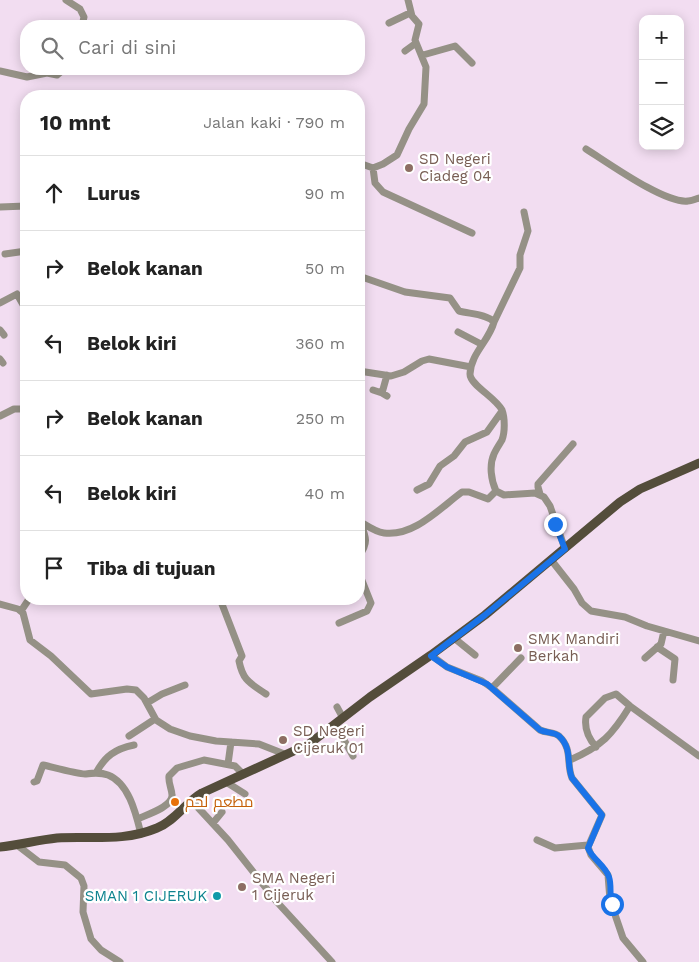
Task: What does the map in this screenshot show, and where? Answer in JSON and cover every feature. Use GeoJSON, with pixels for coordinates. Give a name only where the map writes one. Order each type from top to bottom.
{"type":"FeatureCollection","features":[{"type":"Feature","properties":{"kind":"main road"},"geometry":{"type":"LineString","coordinates":[[0,848],[54,839],[106,839],[141,834],[160,827],[171,820],[191,800],[309,744],[370,697],[431,656],[552,561],[600,518],[636,492],[699,463]]}},
{"type":"Feature","properties":{"kind":"street"},"geometry":{"type":"LineString","coordinates":[[66,0],[82,12],[83,20]]}},
{"type":"Feature","properties":{"kind":"street"},"geometry":{"type":"LineString","coordinates":[[365,165],[373,168],[397,155],[409,129],[423,108],[426,73],[422,55],[416,43],[419,24],[410,13],[408,0]]}},
{"type":"Feature","properties":{"kind":"street"},"geometry":{"type":"LineString","coordinates":[[389,23],[410,13]]}},
{"type":"Feature","properties":{"kind":"street"},"geometry":{"type":"LineString","coordinates":[[405,51],[416,43]]}},
{"type":"Feature","properties":{"kind":"street"},"geometry":{"type":"LineString","coordinates":[[422,55],[455,46],[472,63]]}},
{"type":"Feature","properties":{"kind":"street"},"geometry":{"type":"LineString","coordinates":[[0,70],[27,77],[37,75]]}},
{"type":"Feature","properties":{"kind":"street"},"geometry":{"type":"LineString","coordinates":[[586,149],[647,187],[671,198],[689,202],[699,198]]}},
{"type":"Feature","properties":{"kind":"street"},"geometry":{"type":"LineString","coordinates":[[373,168],[376,183],[383,192],[472,233]]}},
{"type":"Feature","properties":{"kind":"street"},"geometry":{"type":"LineString","coordinates":[[0,206],[20,206]]}},
{"type":"Feature","properties":{"kind":"street"},"geometry":{"type":"LineString","coordinates":[[496,491],[493,483],[492,461],[493,455],[503,437],[504,422],[502,412],[493,399],[470,379],[471,367],[481,344],[490,333],[520,268],[520,255],[528,231],[524,212]]}},
{"type":"Feature","properties":{"kind":"street"},"geometry":{"type":"LineString","coordinates":[[5,254],[20,252]]}},
{"type":"Feature","properties":{"kind":"street"},"geometry":{"type":"LineString","coordinates":[[365,278],[405,292],[450,298],[459,311],[490,318],[494,322]]}},
{"type":"Feature","properties":{"kind":"street"},"geometry":{"type":"LineString","coordinates":[[0,303],[17,294],[20,299]]}},
{"type":"Feature","properties":{"kind":"street"},"geometry":{"type":"LineString","coordinates":[[458,332],[481,344]]}},
{"type":"Feature","properties":{"kind":"street"},"geometry":{"type":"LineString","coordinates":[[365,372],[393,376],[426,360],[471,367]]}},
{"type":"Feature","properties":{"kind":"street"},"geometry":{"type":"LineString","coordinates":[[373,390],[385,395],[387,375]]}},
{"type":"Feature","properties":{"kind":"street"},"geometry":{"type":"LineString","coordinates":[[0,416],[14,409],[20,409]]}},
{"type":"Feature","properties":{"kind":"street"},"geometry":{"type":"LineString","coordinates":[[417,490],[429,484],[440,466],[454,456],[465,442],[487,432],[502,412]]}},
{"type":"Feature","properties":{"kind":"street"},"geometry":{"type":"LineString","coordinates":[[565,549],[548,502],[540,494],[538,484],[573,444]]}},
{"type":"Feature","properties":{"kind":"street"},"geometry":{"type":"LineString","coordinates":[[496,491],[509,495],[540,494]]}},
{"type":"Feature","properties":{"kind":"street"},"geometry":{"type":"LineString","coordinates":[[365,524],[382,533],[392,533],[416,526],[462,492],[469,492],[488,499],[496,491]]}},
{"type":"Feature","properties":{"kind":"street"},"geometry":{"type":"LineString","coordinates":[[552,561],[588,610],[598,614],[625,617],[663,634],[699,641]]}},
{"type":"Feature","properties":{"kind":"street"},"geometry":{"type":"LineString","coordinates":[[339,623],[367,611],[371,599],[365,586]]}},
{"type":"Feature","properties":{"kind":"street"},"geometry":{"type":"LineString","coordinates":[[0,604],[21,611],[25,616],[30,640],[51,656],[90,693],[136,690],[144,698],[155,719],[166,727],[190,736],[216,741],[259,744],[287,755]]}},
{"type":"Feature","properties":{"kind":"street"},"geometry":{"type":"LineString","coordinates":[[21,611],[25,605]]}},
{"type":"Feature","properties":{"kind":"street"},"geometry":{"type":"LineString","coordinates":[[222,605],[242,656],[239,661],[244,676],[246,680],[266,694]]}},
{"type":"Feature","properties":{"kind":"street"},"geometry":{"type":"LineString","coordinates":[[646,658],[657,647],[663,634]]}},
{"type":"Feature","properties":{"kind":"street"},"geometry":{"type":"LineString","coordinates":[[454,638],[475,655]]}},
{"type":"Feature","properties":{"kind":"street"},"geometry":{"type":"LineString","coordinates":[[657,647],[675,659],[673,680]]}},
{"type":"Feature","properties":{"kind":"street"},"geometry":{"type":"LineString","coordinates":[[431,656],[447,667],[482,681],[542,731],[558,735],[563,742],[570,760],[572,778],[602,815],[588,848],[591,855],[608,875],[610,900],[623,938],[643,962]]}},
{"type":"Feature","properties":{"kind":"street"},"geometry":{"type":"LineString","coordinates":[[492,688],[521,658]]}},
{"type":"Feature","properties":{"kind":"street"},"geometry":{"type":"LineString","coordinates":[[144,698],[162,694],[185,685]]}},
{"type":"Feature","properties":{"kind":"street"},"geometry":{"type":"LineString","coordinates":[[596,747],[589,740],[586,717],[605,698],[614,693],[699,756]]}},
{"type":"Feature","properties":{"kind":"street"},"geometry":{"type":"LineString","coordinates":[[570,760],[596,747],[614,730],[630,706]]}},
{"type":"Feature","properties":{"kind":"street"},"geometry":{"type":"LineString","coordinates":[[336,708],[343,718]]}},
{"type":"Feature","properties":{"kind":"street"},"geometry":{"type":"LineString","coordinates":[[129,736],[155,719]]}},
{"type":"Feature","properties":{"kind":"street"},"geometry":{"type":"LineString","coordinates":[[335,724],[353,756]]}},
{"type":"Feature","properties":{"kind":"street"},"geometry":{"type":"LineString","coordinates":[[228,764],[231,742]]}},
{"type":"Feature","properties":{"kind":"street"},"geometry":{"type":"LineString","coordinates":[[96,773],[102,762],[112,752],[122,747],[134,745]]}},
{"type":"Feature","properties":{"kind":"street"},"geometry":{"type":"LineString","coordinates":[[137,819],[153,813],[169,803],[172,797],[168,779],[177,768],[198,761],[228,764],[237,767],[243,774]]}},
{"type":"Feature","properties":{"kind":"street"},"geometry":{"type":"LineString","coordinates":[[34,782],[37,781],[43,765],[83,774],[110,775],[120,784],[128,797],[141,834]]}},
{"type":"Feature","properties":{"kind":"street"},"geometry":{"type":"LineString","coordinates":[[226,782],[245,794]]}},
{"type":"Feature","properties":{"kind":"street"},"geometry":{"type":"LineString","coordinates":[[191,800],[213,823],[277,902],[332,962]]}},
{"type":"Feature","properties":{"kind":"street"},"geometry":{"type":"LineString","coordinates":[[213,823],[222,812]]}},
{"type":"Feature","properties":{"kind":"street"},"geometry":{"type":"LineString","coordinates":[[537,840],[555,848],[588,845]]}},
{"type":"Feature","properties":{"kind":"street"},"geometry":{"type":"LineString","coordinates":[[17,845],[39,862],[64,865],[81,878],[84,886],[84,912],[91,939],[101,950],[120,962]]}},
{"type":"Feature","properties":{"kind":"place","name":"SD Negeri Ciadeg 04"},"geometry":{"type":"Point","coordinates":[409,168]}},
{"type":"Feature","properties":{"kind":"place","name":"SMK Mandiri Berkah"},"geometry":{"type":"Point","coordinates":[518,648]}},
{"type":"Feature","properties":{"kind":"place","name":"SD Negeri Cijeruk 01"},"geometry":{"type":"Point","coordinates":[283,740]}},
{"type":"Feature","properties":{"kind":"place","name":"مطعم لحم"},"geometry":{"type":"Point","coordinates":[175,802]}},
{"type":"Feature","properties":{"kind":"place","name":"SMA Negeri 1 Cijeruk"},"geometry":{"type":"Point","coordinates":[242,887]}},
{"type":"Feature","properties":{"kind":"place","name":"SMAN 1 CIJERUK"},"geometry":{"type":"Point","coordinates":[217,896]}},
{"type":"Feature","properties":{"kind":"route"},"geometry":{"type":"LineString","coordinates":[[555,524],[565,549],[485,615],[431,656],[451,669],[487,684],[540,730],[548,734],[558,735],[569,755],[572,778],[602,815],[588,848],[591,855],[608,875],[612,904]]}}]}
